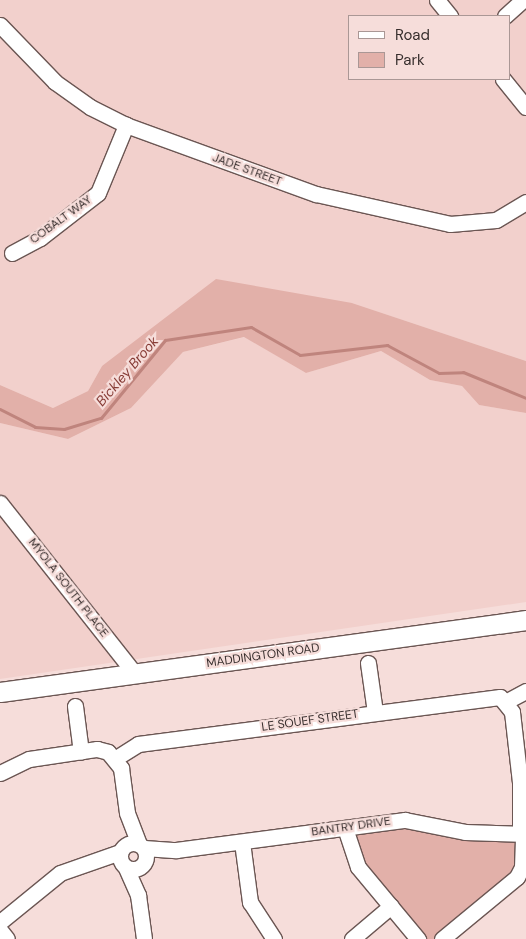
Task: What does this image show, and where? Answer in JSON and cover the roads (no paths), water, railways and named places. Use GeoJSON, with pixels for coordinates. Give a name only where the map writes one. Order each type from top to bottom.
{"type":"FeatureCollection","features":[{"type":"Feature","properties":{"kind":"main road","name":"MADDINGTON ROAD"},"geometry":{"type":"LineString","coordinates":[[0,692],[526,620]]}},
{"type":"Feature","properties":{"kind":"street"},"geometry":{"type":"LineString","coordinates":[[437,0],[449,15]]}},
{"type":"Feature","properties":{"kind":"street"},"geometry":{"type":"LineString","coordinates":[[506,15],[523,0]]}},
{"type":"Feature","properties":{"kind":"street","name":"JADE STREET"},"geometry":{"type":"LineString","coordinates":[[0,25],[55,82],[126,125],[316,194],[450,224],[496,220],[526,202]]}},
{"type":"Feature","properties":{"kind":"street"},"geometry":{"type":"LineString","coordinates":[[504,80],[526,107]]}},
{"type":"Feature","properties":{"kind":"street","name":"COBALT WAY"},"geometry":{"type":"LineString","coordinates":[[12,253],[40,238],[98,193],[126,125]]}},
{"type":"Feature","properties":{"kind":"street","name":"MYOLA SOUTH PLACE"},"geometry":{"type":"LineString","coordinates":[[0,503],[135,674]]}},
{"type":"Feature","properties":{"kind":"street"},"geometry":{"type":"LineString","coordinates":[[368,663],[375,712]]}},
{"type":"Feature","properties":{"kind":"street"},"geometry":{"type":"LineString","coordinates":[[442,939],[517,877],[522,867],[523,834],[520,782],[507,701],[526,691]]}},
{"type":"Feature","properties":{"kind":"street","name":"LE SOUEF STREET"},"geometry":{"type":"LineString","coordinates":[[116,758],[138,744],[490,696],[507,701]]}},
{"type":"Feature","properties":{"kind":"street"},"geometry":{"type":"LineString","coordinates":[[74,706],[81,752]]}},
{"type":"Feature","properties":{"kind":"street"},"geometry":{"type":"LineString","coordinates":[[0,773],[28,759],[81,752],[103,750],[116,758],[127,813],[143,855],[138,895]]}},
{"type":"Feature","properties":{"kind":"street"},"geometry":{"type":"LineString","coordinates":[[127,813],[123,858],[138,895],[144,939]]}},
{"type":"Feature","properties":{"kind":"street","name":"BANTRY DRIVE"},"geometry":{"type":"LineString","coordinates":[[143,855],[405,820],[465,832],[523,834]]}},
{"type":"Feature","properties":{"kind":"street"},"geometry":{"type":"LineString","coordinates":[[345,828],[350,853],[418,939]]}},
{"type":"Feature","properties":{"kind":"street"},"geometry":{"type":"LineString","coordinates":[[242,842],[250,902],[274,939]]}},
{"type":"Feature","properties":{"kind":"street"},"geometry":{"type":"LineString","coordinates":[[0,922],[60,873],[89,863],[143,855]]}},
{"type":"Feature","properties":{"kind":"street"},"geometry":{"type":"LineString","coordinates":[[123,858],[143,855]]}},
{"type":"Feature","properties":{"kind":"street"},"geometry":{"type":"LineString","coordinates":[[352,939],[391,906]]}},
{"type":"Feature","properties":{"kind":"street"},"geometry":{"type":"LineString","coordinates":[[0,930],[7,939]]}},
{"type":"Feature","properties":{"kind":"waterway","name":"Bickley Brook"},"geometry":{"type":"LineString","coordinates":[[0,409],[35,427],[64,429],[101,418],[165,340],[251,327],[300,355],[387,345],[439,373],[463,372],[526,398]]}}]}
